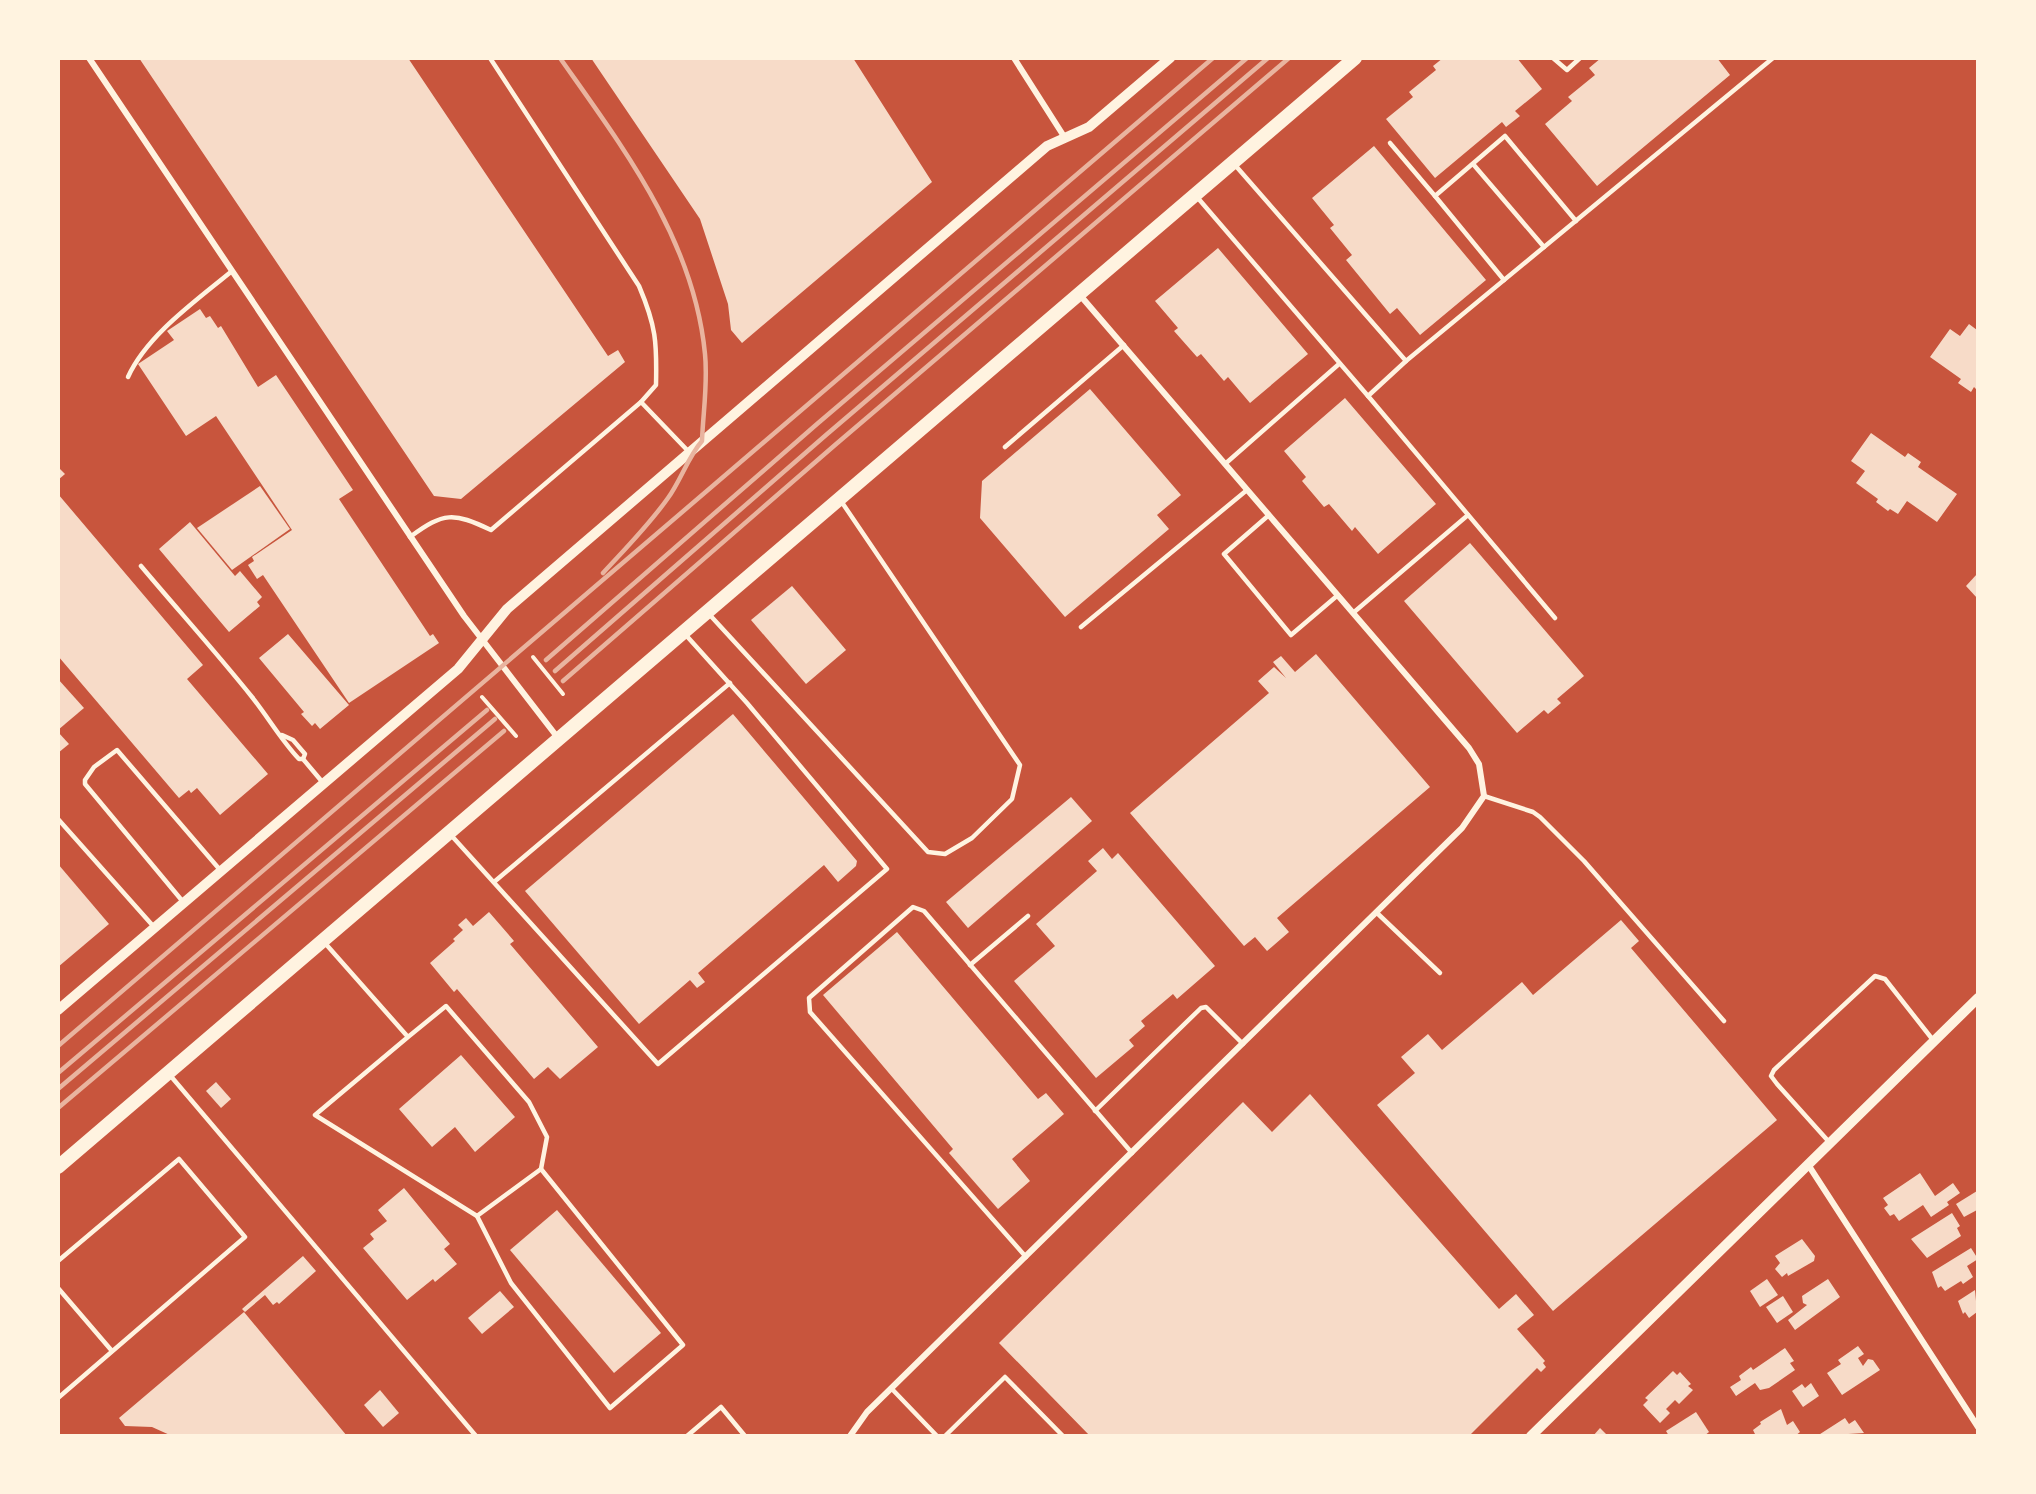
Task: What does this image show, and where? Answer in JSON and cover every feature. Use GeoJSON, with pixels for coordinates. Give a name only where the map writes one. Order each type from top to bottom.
{"type":"FeatureCollection","features":[{"type":"Feature","properties":{"kind":"main road"},"geometry":{"type":"LineString","coordinates":[[58,1167],[1356,58]]}},
{"type":"Feature","properties":{"kind":"street"},"geometry":{"type":"LineString","coordinates":[[89,58],[482,642],[558,738]]}},
{"type":"Feature","properties":{"kind":"street"},"geometry":{"type":"LineString","coordinates":[[1014,58],[1065,138]]}},
{"type":"Feature","properties":{"kind":"street"},"geometry":{"type":"LineString","coordinates":[[58,1010],[458,669],[507,609],[689,452],[1038,154],[1089,127],[1170,58]]}},
{"type":"Feature","properties":{"kind":"street"},"geometry":{"type":"LineString","coordinates":[[850,1436],[867,1412],[891,1388],[1462,828],[1484,796],[1479,764],[1469,748],[1079,294]]}},
{"type":"Feature","properties":{"kind":"street"},"geometry":{"type":"LineString","coordinates":[[1531,1436],[1809,1166],[1977,998]]}},
{"type":"Feature","properties":{"kind":"street"},"geometry":{"type":"LineString","coordinates":[[1809,1166],[1977,1427]]}},
{"type":"Feature","properties":{"kind":"lane"},"geometry":{"type":"LineString","coordinates":[[410,537],[435,519],[465,518],[491,530],[641,402],[656,385],[657,351],[654,319],[643,294],[490,58]]}},
{"type":"Feature","properties":{"kind":"lane"},"geometry":{"type":"LineString","coordinates":[[1553,58],[1567,70],[1580,58]]}},
{"type":"Feature","properties":{"kind":"lane"},"geometry":{"type":"LineString","coordinates":[[1368,396],[1406,361],[1773,58]]}},
{"type":"Feature","properties":{"kind":"lane"},"geometry":{"type":"LineString","coordinates":[[1435,196],[1505,136],[1576,220]]}},
{"type":"Feature","properties":{"kind":"lane"},"geometry":{"type":"LineString","coordinates":[[1390,143],[1504,280]]}},
{"type":"Feature","properties":{"kind":"lane"},"geometry":{"type":"LineString","coordinates":[[1233,163],[1406,361]]}},
{"type":"Feature","properties":{"kind":"lane"},"geometry":{"type":"LineString","coordinates":[[1473,164],[1544,247]]}},
{"type":"Feature","properties":{"kind":"lane"},"geometry":{"type":"LineString","coordinates":[[1196,195],[1556,618]]}},
{"type":"Feature","properties":{"kind":"lane"},"geometry":{"type":"LineString","coordinates":[[128,377],[132,367],[171,322],[232,271]]}},
{"type":"Feature","properties":{"kind":"lane"},"geometry":{"type":"LineString","coordinates":[[1005,447],[1124,345]]}},
{"type":"Feature","properties":{"kind":"lane"},"geometry":{"type":"LineString","coordinates":[[1225,464],[1340,364]]}},
{"type":"Feature","properties":{"kind":"lane"},"geometry":{"type":"LineString","coordinates":[[641,402],[689,452]]}},
{"type":"Feature","properties":{"kind":"lane"},"geometry":{"type":"LineString","coordinates":[[1081,627],[1247,490]]}},
{"type":"Feature","properties":{"kind":"lane"},"geometry":{"type":"LineString","coordinates":[[707,611],[928,852],[945,854],[972,838],[1012,799],[1020,765],[839,498]]}},
{"type":"Feature","properties":{"kind":"lane"},"geometry":{"type":"LineString","coordinates":[[1269,515],[1224,554],[1292,635],[1338,595]]}},
{"type":"Feature","properties":{"kind":"lane"},"geometry":{"type":"LineString","coordinates":[[1353,613],[1468,515]]}},
{"type":"Feature","properties":{"kind":"lane"},"geometry":{"type":"LineString","coordinates":[[141,566],[282,735],[286,746],[299,759],[303,759],[324,784]]}},
{"type":"Feature","properties":{"kind":"lane"},"geometry":{"type":"LineString","coordinates":[[448,832],[658,1064],[887,869],[730,683],[682,632]]}},
{"type":"Feature","properties":{"kind":"lane"},"geometry":{"type":"LineString","coordinates":[[494,882],[730,683]]}},
{"type":"Feature","properties":{"kind":"lane"},"geometry":{"type":"LineString","coordinates":[[282,735],[293,740],[305,754],[303,759]]}},
{"type":"Feature","properties":{"kind":"lane"},"geometry":{"type":"LineString","coordinates":[[184,903],[85,784],[85,780],[94,767],[117,750],[221,871]]}},
{"type":"Feature","properties":{"kind":"lane"},"geometry":{"type":"LineString","coordinates":[[1484,796],[1533,812],[1540,817],[1584,861],[1724,1021]]}},
{"type":"Feature","properties":{"kind":"lane"},"geometry":{"type":"LineString","coordinates":[[58,819],[155,927]]}},
{"type":"Feature","properties":{"kind":"lane"},"geometry":{"type":"LineString","coordinates":[[1026,1257],[810,1012],[809,998],[913,907],[924,911],[1132,1153]]}},
{"type":"Feature","properties":{"kind":"lane"},"geometry":{"type":"LineString","coordinates":[[1376,912],[1440,973]]}},
{"type":"Feature","properties":{"kind":"lane"},"geometry":{"type":"LineString","coordinates":[[970,965],[1028,916]]}},
{"type":"Feature","properties":{"kind":"lane"},"geometry":{"type":"LineString","coordinates":[[323,940],[408,1037]]}},
{"type":"Feature","properties":{"kind":"lane"},"geometry":{"type":"LineString","coordinates":[[1830,1143],[1778,1084],[1772,1076],[1774,1070],[1875,976],[1885,979],[1934,1041]]}},
{"type":"Feature","properties":{"kind":"lane"},"geometry":{"type":"LineString","coordinates":[[477,1216],[541,1169],[547,1137],[530,1102],[446,1006],[315,1115],[477,1216],[511,1283],[610,1408],[683,1346],[541,1169]]}},
{"type":"Feature","properties":{"kind":"lane"},"geometry":{"type":"LineString","coordinates":[[1095,1111],[1201,1008],[1206,1007],[1213,1011],[1243,1044]]}},
{"type":"Feature","properties":{"kind":"lane"},"geometry":{"type":"LineString","coordinates":[[168,1073],[476,1436]]}},
{"type":"Feature","properties":{"kind":"lane"},"geometry":{"type":"LineString","coordinates":[[58,1261],[179,1159],[245,1236],[58,1398]]}},
{"type":"Feature","properties":{"kind":"lane"},"geometry":{"type":"LineString","coordinates":[[58,1288],[112,1350]]}},
{"type":"Feature","properties":{"kind":"lane"},"geometry":{"type":"LineString","coordinates":[[945,1436],[1005,1377],[1063,1436]]}},
{"type":"Feature","properties":{"kind":"lane"},"geometry":{"type":"LineString","coordinates":[[891,1388],[937,1436]]}},
{"type":"Feature","properties":{"kind":"lane"},"geometry":{"type":"LineString","coordinates":[[687,1436],[721,1407],[745,1436]]}},
{"type":"Feature","properties":{"kind":"path"},"geometry":{"type":"LineString","coordinates":[[533,657],[563,694]]}},
{"type":"Feature","properties":{"kind":"path"},"geometry":{"type":"LineString","coordinates":[[482,697],[516,736]]}},
{"type":"Feature","properties":{"kind":"building"},"geometry":{"type":"Polygon","coordinates":[[[139,58],[408,58],[608,356],[618,350],[625,362],[461,499],[434,496],[139,58]]]}},
{"type":"Feature","properties":{"kind":"building"},"geometry":{"type":"Polygon","coordinates":[[[591,58],[853,58],[932,182],[742,343],[731,330],[728,304],[700,219],[591,58]]]}},
{"type":"Feature","properties":{"kind":"building"},"geometry":{"type":"Polygon","coordinates":[[[1443,58],[1517,58],[1542,89],[1515,111],[1520,116],[1506,127],[1502,122],[1435,178],[1386,119],[1413,97],[1409,92],[1436,70],[1433,66],[1443,58]]]}},
{"type":"Feature","properties":{"kind":"building"},"geometry":{"type":"Polygon","coordinates":[[[1601,58],[1717,58],[1730,75],[1597,186],[1545,124],[1572,101],[1568,97],[1595,75],[1589,68],[1601,58]]]}},
{"type":"Feature","properties":{"kind":"building"},"geometry":{"type":"Polygon","coordinates":[[[1374,146],[1486,280],[1420,335],[1397,308],[1390,314],[1346,260],[1352,255],[1330,228],[1334,225],[1312,198],[1374,146]]]}},
{"type":"Feature","properties":{"kind":"building"},"geometry":{"type":"Polygon","coordinates":[[[1218,248],[1308,354],[1250,403],[1228,377],[1224,381],[1201,354],[1197,357],[1174,331],[1178,328],[1155,301],[1218,248]]]}},
{"type":"Feature","properties":{"kind":"building"},"geometry":{"type":"Polygon","coordinates":[[[200,309],[206,318],[210,316],[218,328],[221,326],[258,387],[276,375],[353,490],[339,499],[430,636],[433,634],[439,643],[349,703],[263,575],[257,579],[248,565],[254,561],[252,557],[292,530],[216,416],[186,436],[138,364],[174,340],[167,331],[200,309]]]}},
{"type":"Feature","properties":{"kind":"building"},"geometry":{"type":"Polygon","coordinates":[[[1969,324],[1977,330],[1977,390],[1974,387],[1971,392],[1958,383],[1961,379],[1930,357],[1950,329],[1960,336],[1969,324]]]}},
{"type":"Feature","properties":{"kind":"building"},"geometry":{"type":"Polygon","coordinates":[[[1090,389],[1181,495],[1157,515],[1169,529],[1065,617],[980,518],[982,481],[1090,389]]]}},
{"type":"Feature","properties":{"kind":"building"},"geometry":{"type":"Polygon","coordinates":[[[1345,398],[1436,504],[1378,554],[1355,527],[1352,531],[1329,504],[1324,507],[1302,481],[1306,477],[1284,451],[1345,398]]]}},
{"type":"Feature","properties":{"kind":"building"},"geometry":{"type":"Polygon","coordinates":[[[1871,433],[1905,457],[1908,453],[1921,462],[1918,467],[1957,494],[1937,522],[1907,501],[1898,514],[1890,509],[1888,511],[1876,502],[1878,499],[1856,483],[1865,471],[1851,461],[1871,433]]]}},
{"type":"Feature","properties":{"kind":"building"},"geometry":{"type":"Polygon","coordinates":[[[58,467],[65,474],[58,480],[58,467]]]}},
{"type":"Feature","properties":{"kind":"building"},"geometry":{"type":"Polygon","coordinates":[[[260,486],[290,529],[232,570],[197,528],[260,486]]]}},
{"type":"Feature","properties":{"kind":"building"},"geometry":{"type":"Polygon","coordinates":[[[58,494],[203,665],[187,679],[268,774],[220,815],[197,788],[191,793],[189,790],[179,798],[58,656],[58,494]]]}},
{"type":"Feature","properties":{"kind":"building"},"geometry":{"type":"Polygon","coordinates":[[[190,522],[235,576],[240,571],[262,597],[257,602],[260,606],[229,632],[159,549],[190,522]]]}},
{"type":"Feature","properties":{"kind":"building"},"geometry":{"type":"Polygon","coordinates":[[[1470,543],[1584,676],[1557,699],[1561,703],[1548,714],[1544,710],[1517,733],[1404,601],[1470,543]]]}},
{"type":"Feature","properties":{"kind":"building"},"geometry":{"type":"Polygon","coordinates":[[[1977,574],[1977,598],[1966,586],[1977,574]]]}},
{"type":"Feature","properties":{"kind":"building"},"geometry":{"type":"Polygon","coordinates":[[[792,586],[846,650],[806,684],[751,620],[792,586]]]}},
{"type":"Feature","properties":{"kind":"building"},"geometry":{"type":"Polygon","coordinates":[[[288,634],[349,705],[320,729],[315,723],[312,726],[301,714],[304,712],[259,658],[288,634]]]}},
{"type":"Feature","properties":{"kind":"building"},"geometry":{"type":"Polygon","coordinates":[[[1316,654],[1430,787],[1277,918],[1289,932],[1267,951],[1255,937],[1244,946],[1130,813],[1269,693],[1258,681],[1274,667],[1286,678],[1273,662],[1281,656],[1295,672],[1316,654]]]}},
{"type":"Feature","properties":{"kind":"building"},"geometry":{"type":"Polygon","coordinates":[[[58,679],[84,708],[58,730],[58,679]]]}},
{"type":"Feature","properties":{"kind":"building"},"geometry":{"type":"Polygon","coordinates":[[[733,714],[857,861],[856,866],[838,882],[824,865],[698,973],[705,982],[697,988],[690,980],[639,1024],[525,891],[733,714]]]}},
{"type":"Feature","properties":{"kind":"building"},"geometry":{"type":"Polygon","coordinates":[[[58,732],[69,744],[58,753],[58,732]]]}},
{"type":"Feature","properties":{"kind":"building"},"geometry":{"type":"Polygon","coordinates":[[[1071,797],[1092,821],[968,928],[946,902],[1071,797]]]}},
{"type":"Feature","properties":{"kind":"building"},"geometry":{"type":"Polygon","coordinates":[[[1103,848],[1112,859],[1118,853],[1215,966],[1177,999],[1173,994],[1141,1021],[1145,1026],[1129,1040],[1134,1046],[1096,1078],[1014,981],[1055,946],[1036,924],[1097,871],[1088,861],[1103,848]]]}},
{"type":"Feature","properties":{"kind":"building"},"geometry":{"type":"Polygon","coordinates":[[[58,864],[109,924],[58,967],[58,864]]]}},
{"type":"Feature","properties":{"kind":"building"},"geometry":{"type":"Polygon","coordinates":[[[489,912],[514,941],[510,944],[598,1047],[560,1079],[548,1067],[534,1079],[457,989],[454,992],[430,963],[455,941],[453,939],[463,930],[458,925],[466,918],[473,926],[489,912]]]}},
{"type":"Feature","properties":{"kind":"building"},"geometry":{"type":"Polygon","coordinates":[[[1621,920],[1639,941],[1631,948],[1777,1120],[1553,1311],[1377,1105],[1415,1073],[1401,1057],[1428,1034],[1442,1050],[1522,982],[1533,995],[1621,920]]]}},
{"type":"Feature","properties":{"kind":"building"},"geometry":{"type":"Polygon","coordinates":[[[897,932],[1038,1099],[1046,1093],[1064,1114],[1012,1159],[1030,1181],[998,1209],[949,1153],[953,1149],[823,995],[897,932]]]}},
{"type":"Feature","properties":{"kind":"building"},"geometry":{"type":"Polygon","coordinates":[[[461,1055],[515,1117],[475,1152],[455,1127],[432,1147],[399,1109],[461,1055]]]}},
{"type":"Feature","properties":{"kind":"building"},"geometry":{"type":"Polygon","coordinates":[[[216,1082],[231,1099],[221,1108],[206,1091],[216,1082]]]}},
{"type":"Feature","properties":{"kind":"building"},"geometry":{"type":"Polygon","coordinates":[[[1310,1094],[1499,1309],[1516,1294],[1534,1315],[1517,1329],[1545,1361],[1543,1363],[1546,1367],[1541,1372],[1537,1368],[1469,1436],[1090,1436],[999,1343],[1243,1102],[1272,1132],[1310,1094]]]}},
{"type":"Feature","properties":{"kind":"building"},"geometry":{"type":"Polygon","coordinates":[[[1920,1173],[1935,1196],[1953,1183],[1960,1193],[1947,1202],[1949,1205],[1931,1217],[1923,1205],[1899,1221],[1894,1214],[1890,1216],[1884,1208],[1888,1205],[1883,1198],[1920,1173]]]}},
{"type":"Feature","properties":{"kind":"building"},"geometry":{"type":"Polygon","coordinates":[[[404,1188],[450,1244],[444,1249],[457,1264],[435,1282],[433,1279],[407,1300],[363,1248],[374,1239],[370,1234],[387,1221],[378,1210],[404,1188]]]}},
{"type":"Feature","properties":{"kind":"building"},"geometry":{"type":"Polygon","coordinates":[[[1977,1191],[1977,1210],[1964,1217],[1956,1204],[1977,1191]]]}},
{"type":"Feature","properties":{"kind":"building"},"geometry":{"type":"Polygon","coordinates":[[[557,1210],[661,1333],[614,1373],[510,1250],[557,1210]]]}},
{"type":"Feature","properties":{"kind":"building"},"geometry":{"type":"Polygon","coordinates":[[[1952,1213],[1960,1226],[1957,1228],[1961,1236],[1927,1258],[1911,1239],[1952,1213]]]}},
{"type":"Feature","properties":{"kind":"building"},"geometry":{"type":"Polygon","coordinates":[[[1802,1239],[1815,1256],[1814,1261],[1782,1277],[1775,1269],[1780,1263],[1775,1256],[1802,1239]]]}},
{"type":"Feature","properties":{"kind":"building"},"geometry":{"type":"Polygon","coordinates":[[[1971,1248],[1978,1259],[1967,1266],[1973,1277],[1945,1291],[1941,1286],[1938,1288],[1932,1272],[1971,1248]]]}},
{"type":"Feature","properties":{"kind":"building"},"geometry":{"type":"Polygon","coordinates":[[[303,1256],[316,1271],[279,1304],[277,1302],[273,1305],[265,1295],[245,1312],[242,1309],[303,1256]]]}},
{"type":"Feature","properties":{"kind":"building"},"geometry":{"type":"Polygon","coordinates":[[[1767,1279],[1778,1295],[1760,1307],[1750,1291],[1767,1279]]]}},
{"type":"Feature","properties":{"kind":"building"},"geometry":{"type":"Polygon","coordinates":[[[1828,1279],[1840,1297],[1795,1330],[1788,1320],[1807,1305],[1803,1303],[1802,1296],[1828,1279]]]}},
{"type":"Feature","properties":{"kind":"building"},"geometry":{"type":"Polygon","coordinates":[[[1975,1290],[1977,1312],[1969,1318],[1965,1312],[1963,1314],[1958,1301],[1975,1290]]]}},
{"type":"Feature","properties":{"kind":"building"},"geometry":{"type":"Polygon","coordinates":[[[500,1291],[514,1307],[482,1334],[468,1318],[500,1291]]]}},
{"type":"Feature","properties":{"kind":"building"},"geometry":{"type":"Polygon","coordinates":[[[1783,1296],[1793,1312],[1777,1323],[1766,1307],[1783,1296]]]}},
{"type":"Feature","properties":{"kind":"building"},"geometry":{"type":"Polygon","coordinates":[[[244,1312],[347,1436],[172,1436],[152,1427],[125,1426],[119,1418],[244,1312]]]}},
{"type":"Feature","properties":{"kind":"building"},"geometry":{"type":"Polygon","coordinates":[[[1858,1346],[1864,1354],[1858,1358],[1863,1366],[1868,1359],[1873,1360],[1880,1370],[1842,1395],[1827,1373],[1841,1364],[1838,1360],[1858,1346]]]}},
{"type":"Feature","properties":{"kind":"building"},"geometry":{"type":"Polygon","coordinates":[[[1785,1348],[1794,1361],[1790,1363],[1795,1370],[1769,1388],[1760,1390],[1755,1383],[1736,1396],[1730,1387],[1741,1380],[1739,1376],[1751,1367],[1753,1370],[1785,1348]]]}},
{"type":"Feature","properties":{"kind":"building"},"geometry":{"type":"Polygon","coordinates":[[[1673,1371],[1677,1375],[1680,1372],[1691,1384],[1688,1386],[1693,1390],[1679,1404],[1675,1400],[1666,1409],[1670,1413],[1660,1423],[1643,1405],[1648,1400],[1645,1398],[1673,1371]]]}},
{"type":"Feature","properties":{"kind":"building"},"geometry":{"type":"Polygon","coordinates":[[[1811,1383],[1819,1396],[1803,1407],[1792,1391],[1802,1384],[1805,1388],[1811,1383]]]}},
{"type":"Feature","properties":{"kind":"building"},"geometry":{"type":"Polygon","coordinates":[[[380,1390],[399,1413],[383,1427],[364,1405],[380,1390]]]}},
{"type":"Feature","properties":{"kind":"building"},"geometry":{"type":"Polygon","coordinates":[[[1781,1409],[1787,1425],[1793,1421],[1800,1432],[1795,1436],[1756,1436],[1753,1430],[1761,1424],[1760,1422],[1781,1409]]]}},
{"type":"Feature","properties":{"kind":"building"},"geometry":{"type":"Polygon","coordinates":[[[1696,1412],[1709,1432],[1704,1436],[1669,1436],[1666,1431],[1696,1412]]]}},
{"type":"Feature","properties":{"kind":"building"},"geometry":{"type":"Polygon","coordinates":[[[1845,1418],[1849,1424],[1855,1420],[1864,1433],[1817,1436],[1845,1418]]]}},
{"type":"Feature","properties":{"kind":"building"},"geometry":{"type":"Polygon","coordinates":[[[1600,1428],[1608,1436],[1593,1436],[1600,1428]]]}},
{"type":"Feature","properties":{"kind":"railway"},"geometry":{"type":"LineString","coordinates":[[560,58],[631,162],[671,234],[687,272],[698,312],[706,365],[702,441],[661,508],[603,573]]}},
{"type":"Feature","properties":{"kind":"railway"},"geometry":{"type":"LineString","coordinates":[[58,1046],[1213,58]]}},
{"type":"Feature","properties":{"kind":"railway"},"geometry":{"type":"LineString","coordinates":[[546,660],[817,424],[1247,58]]}},
{"type":"Feature","properties":{"kind":"railway"},"geometry":{"type":"LineString","coordinates":[[555,671],[826,435],[1268,58]]}},
{"type":"Feature","properties":{"kind":"railway"},"geometry":{"type":"LineString","coordinates":[[563,681],[835,445],[1289,58]]}},
{"type":"Feature","properties":{"kind":"railway"},"geometry":{"type":"LineString","coordinates":[[58,1073],[487,710]]}},
{"type":"Feature","properties":{"kind":"railway"},"geometry":{"type":"LineString","coordinates":[[58,1089],[495,719]]}},
{"type":"Feature","properties":{"kind":"railway"},"geometry":{"type":"LineString","coordinates":[[58,1108],[504,731]]}}]}
